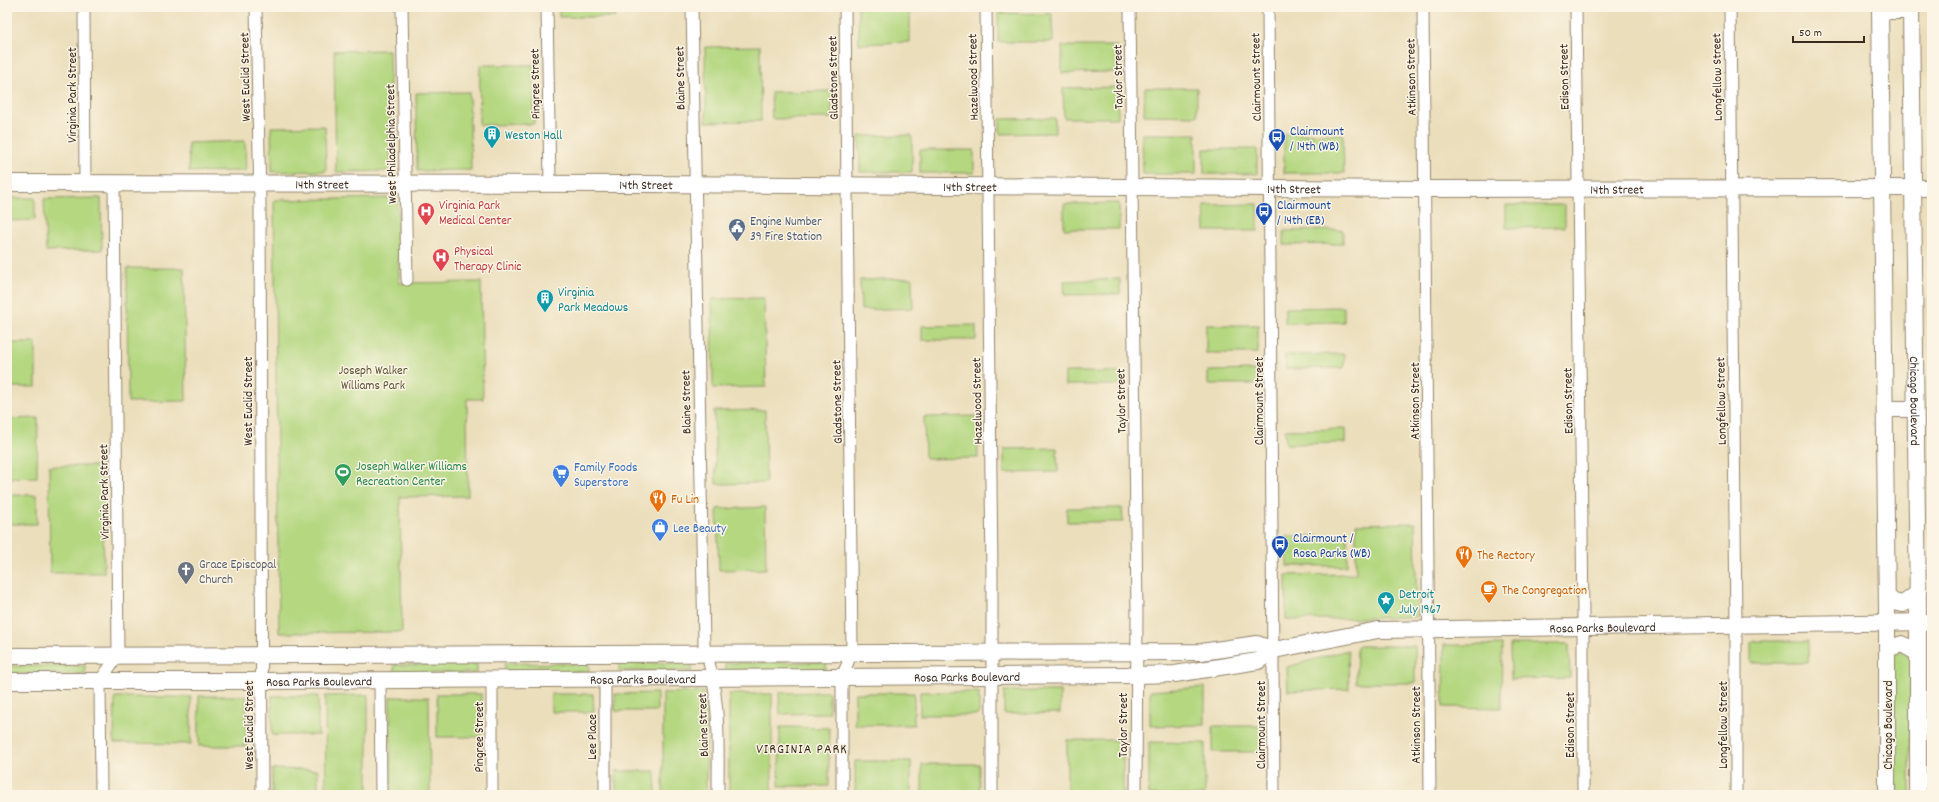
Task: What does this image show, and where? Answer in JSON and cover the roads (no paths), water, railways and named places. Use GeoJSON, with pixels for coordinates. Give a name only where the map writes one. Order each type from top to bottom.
{"type":"FeatureCollection","features":[{"type":"Feature","properties":{"kind":"street","name":"Virginia Park Street"},"geometry":{"type":"LineString","coordinates":[[84,7],[85,183]]}},
{"type":"Feature","properties":{"kind":"street","name":"West Euclid Street"},"geometry":{"type":"LineString","coordinates":[[256,7],[260,184],[263,655],[262,795]]}},
{"type":"Feature","properties":{"kind":"street","name":"West Philadelphia Street"},"geometry":{"type":"LineString","coordinates":[[402,7],[407,280]]}},
{"type":"Feature","properties":{"kind":"street","name":"Pingree Street"},"geometry":{"type":"LineString","coordinates":[[547,7],[550,184]]}},
{"type":"Feature","properties":{"kind":"street","name":"Blaine Street"},"geometry":{"type":"LineString","coordinates":[[692,7],[704,645],[714,678],[718,710],[718,795]]}},
{"type":"Feature","properties":{"kind":"street","name":"Gladstone Street"},"geometry":{"type":"LineString","coordinates":[[842,795],[842,677],[852,652],[845,7]]}},
{"type":"Feature","properties":{"kind":"street","name":"Hazelwood Street"},"geometry":{"type":"LineString","coordinates":[[986,7],[992,795]]}},
{"type":"Feature","properties":{"kind":"street","name":"Taylor Street"},"geometry":{"type":"LineString","coordinates":[[1130,7],[1137,652],[1136,795]]}},
{"type":"Feature","properties":{"kind":"street","name":"Clairmount Street"},"geometry":{"type":"LineString","coordinates":[[1268,7],[1274,795]]}},
{"type":"Feature","properties":{"kind":"street","name":"Atkinson Street"},"geometry":{"type":"LineString","coordinates":[[1424,7],[1430,795]]}},
{"type":"Feature","properties":{"kind":"street","name":"Edison Street"},"geometry":{"type":"LineString","coordinates":[[1576,7],[1583,627],[1583,795]]}},
{"type":"Feature","properties":{"kind":"street","name":"Longfellow Street"},"geometry":{"type":"LineString","coordinates":[[1730,7],[1736,625],[1736,795]]}},
{"type":"Feature","properties":{"kind":"street"},"geometry":{"type":"LineString","coordinates":[[1880,9],[1911,9]]}},
{"type":"Feature","properties":{"kind":"street","name":"Chicago Boulevard"},"geometry":{"type":"LineString","coordinates":[[1880,9],[1887,597],[1887,795]]}},
{"type":"Feature","properties":{"kind":"street","name":"Chicago Boulevard"},"geometry":{"type":"LineString","coordinates":[[1911,9],[1918,593],[1925,622],[1918,653],[1918,795]]}},
{"type":"Feature","properties":{"kind":"street","name":"14th Street"},"geometry":{"type":"LineString","coordinates":[[7,183],[695,184],[1426,189],[1578,187],[1932,188]]}},
{"type":"Feature","properties":{"kind":"street","name":"Virginia Park Street"},"geometry":{"type":"LineString","coordinates":[[114,183],[118,655]]}},
{"type":"Feature","properties":{"kind":"street"},"geometry":{"type":"LineString","coordinates":[[1885,409],[1915,409]]}},
{"type":"Feature","properties":{"kind":"street"},"geometry":{"type":"LineString","coordinates":[[1887,597],[1894,602],[1903,604],[1918,593]]}},
{"type":"Feature","properties":{"kind":"street","name":"Rosa Parks Boulevard"},"geometry":{"type":"LineString","coordinates":[[7,681],[605,679],[1176,674],[1258,661],[1274,650],[1378,630],[1925,622]]}},
{"type":"Feature","properties":{"kind":"street","name":"Rosa Parks Boulevard"},"geometry":{"type":"LineString","coordinates":[[7,656],[1201,652],[1258,644],[1274,650]]}},
{"type":"Feature","properties":{"kind":"street"},"geometry":{"type":"LineString","coordinates":[[1887,649],[1902,644],[1918,653]]}},
{"type":"Feature","properties":{"kind":"street"},"geometry":{"type":"LineString","coordinates":[[101,795],[100,681],[118,655]]}},
{"type":"Feature","properties":{"kind":"street","name":"Pingree Street"},"geometry":{"type":"LineString","coordinates":[[492,679],[492,795]]}},
{"type":"Feature","properties":{"kind":"street","name":"Lee Place"},"geometry":{"type":"LineString","coordinates":[[605,679],[605,795]]}},
{"type":"Feature","properties":{"kind":"street"},"geometry":{"type":"LineString","coordinates":[[380,680],[380,795]]}},
{"type":"Feature","properties":{"kind":"place","name":"Weston Hall"},"geometry":{"type":"Point","coordinates":[492,149]}},
{"type":"Feature","properties":{"kind":"place","name":"Clairmount / 14th (WB)"},"geometry":{"type":"Point","coordinates":[1277,152]}},
{"type":"Feature","properties":{"kind":"place","name":"Virginia Park Medical Center"},"geometry":{"type":"Point","coordinates":[426,226]}},
{"type":"Feature","properties":{"kind":"place","name":"Clairmount / 14th (EB)"},"geometry":{"type":"Point","coordinates":[1264,226]}},
{"type":"Feature","properties":{"kind":"place","name":"Engine Number 39 Fire Station"},"geometry":{"type":"Point","coordinates":[737,242]}},
{"type":"Feature","properties":{"kind":"place","name":"Physical Therapy Clinic"},"geometry":{"type":"Point","coordinates":[441,272]}},
{"type":"Feature","properties":{"kind":"place","name":"Virginia Park Meadows"},"geometry":{"type":"Point","coordinates":[545,313]}},
{"type":"Feature","properties":{"kind":"place","name":"Joseph Walker Williams Recreation Center"},"geometry":{"type":"Point","coordinates":[343,487]}},
{"type":"Feature","properties":{"kind":"place","name":"Family Foods Superstore"},"geometry":{"type":"Point","coordinates":[561,488]}},
{"type":"Feature","properties":{"kind":"place","name":"Fu Lin"},"geometry":{"type":"Point","coordinates":[658,513]}},
{"type":"Feature","properties":{"kind":"place","name":"Lee Beauty"},"geometry":{"type":"Point","coordinates":[660,542]}},
{"type":"Feature","properties":{"kind":"place","name":"Clairmount / Rosa Parks (WB)"},"geometry":{"type":"Point","coordinates":[1280,559]}},
{"type":"Feature","properties":{"kind":"place","name":"The Rectory"},"geometry":{"type":"Point","coordinates":[1464,569]}},
{"type":"Feature","properties":{"kind":"place","name":"Grace Episcopal Church"},"geometry":{"type":"Point","coordinates":[186,585]}},
{"type":"Feature","properties":{"kind":"place","name":"The Congregation"},"geometry":{"type":"Point","coordinates":[1489,604]}},
{"type":"Feature","properties":{"kind":"place","name":"Detroit July 1967"},"geometry":{"type":"Point","coordinates":[1386,615]}},
{"type":"Feature","properties":{"kind":"district","name":"VIRGINIA PARK"},"geometry":{"type":"Point","coordinates":[802,748]}},
{"type":"Feature","properties":{"kind":"park label","name":"Joseph Walker Williams Park"},"geometry":{"type":"Point","coordinates":[373,376]}}]}
